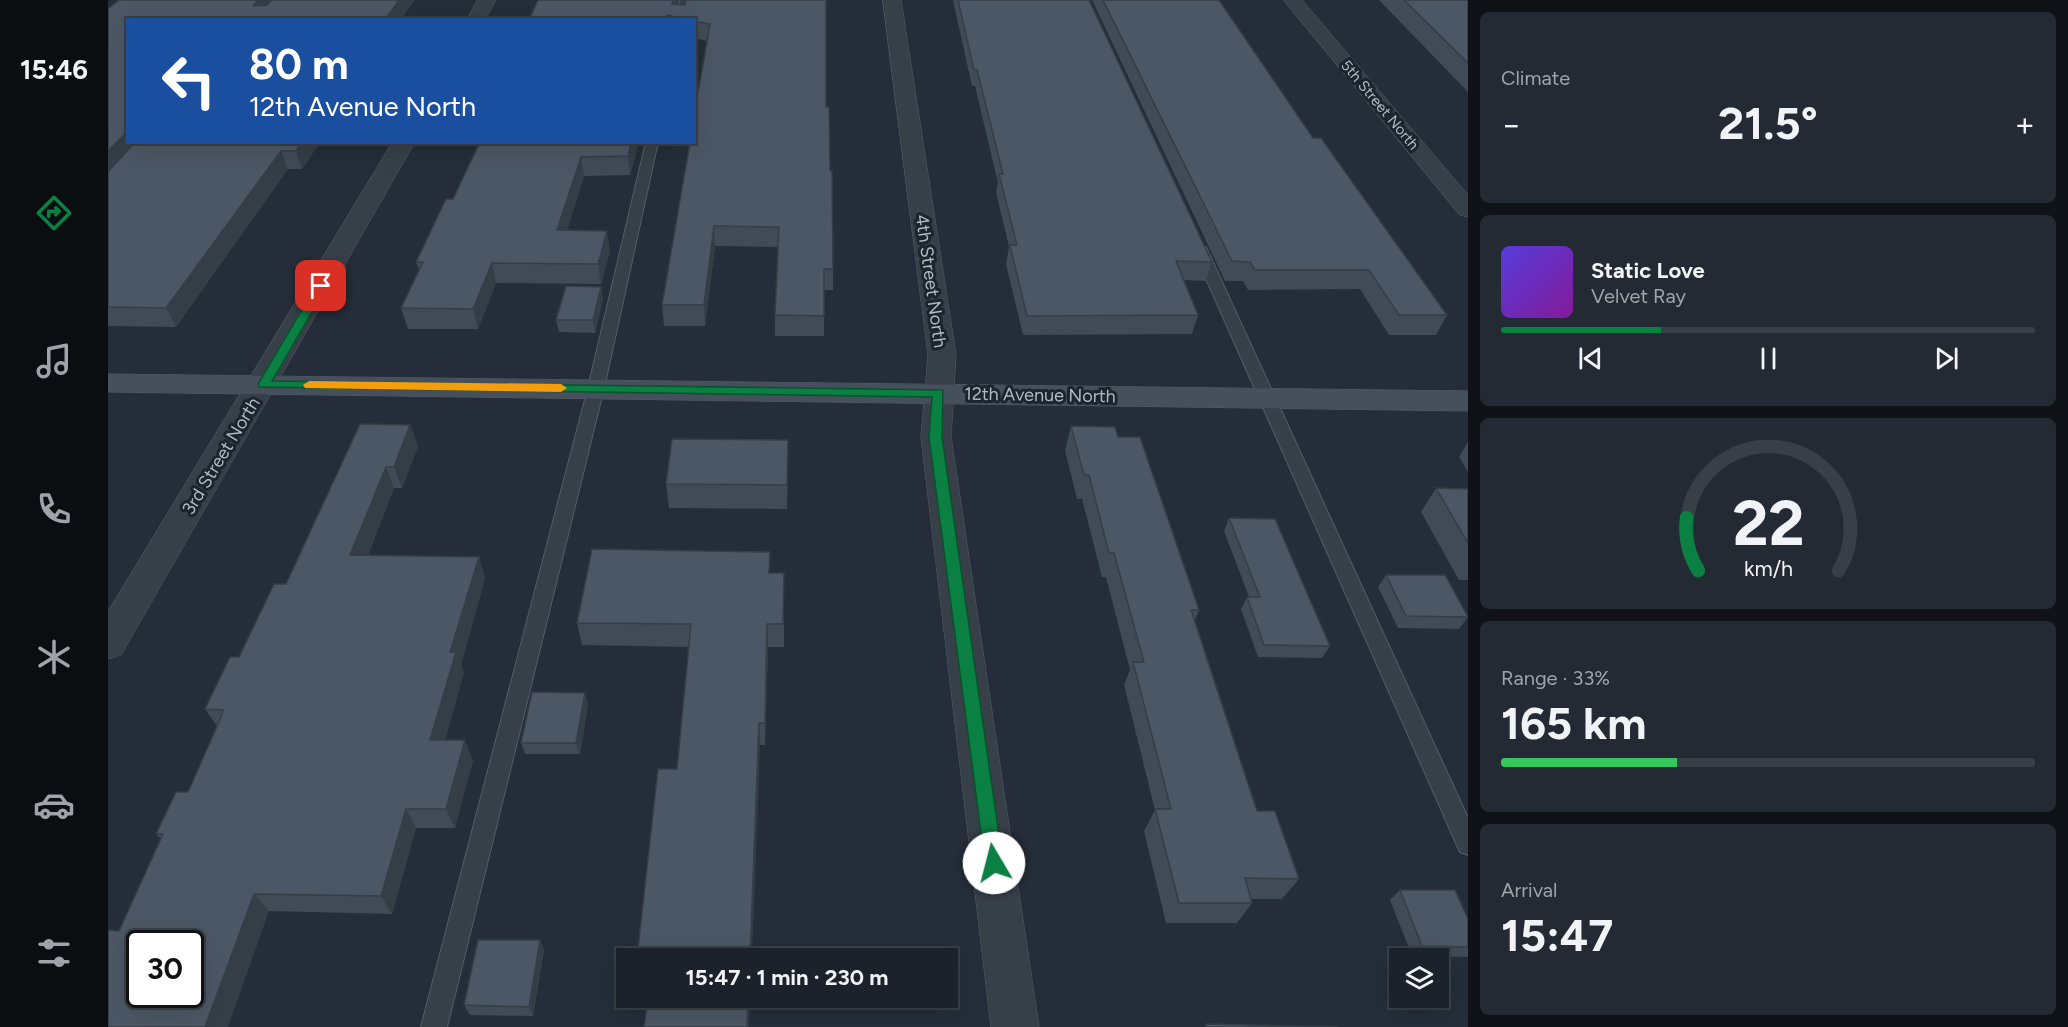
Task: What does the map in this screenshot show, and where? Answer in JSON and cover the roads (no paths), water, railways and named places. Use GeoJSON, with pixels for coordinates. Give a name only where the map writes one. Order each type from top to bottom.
{"type":"FeatureCollection","features":[{"type":"Feature","properties":{"kind":"main road","name":"12th Avenue North"},"geometry":{"type":"LineString","coordinates":[[108,383],[1468,401]]}},
{"type":"Feature","properties":{"kind":"street"},"geometry":{"type":"LineString","coordinates":[[477,18],[487,0]]}},
{"type":"Feature","properties":{"kind":"street","name":"4th Street North"},"geometry":{"type":"LineString","coordinates":[[892,0],[942,355],[936,437],[1015,1027]]}},
{"type":"Feature","properties":{"kind":"street","name":"5th Street North"},"geometry":{"type":"LineString","coordinates":[[1293,0],[1468,210]]}},
{"type":"Feature","properties":{"kind":"street","name":"3rd Street North"},"geometry":{"type":"LineString","coordinates":[[108,644],[264,384],[403,144]]}},
{"type":"Feature","properties":{"kind":"lane"},"geometry":{"type":"LineString","coordinates":[[680,18],[685,0]]}},
{"type":"Feature","properties":{"kind":"lane"},"geometry":{"type":"LineString","coordinates":[[434,1027],[596,388],[652,144]]}},
{"type":"Feature","properties":{"kind":"lane"},"geometry":{"type":"LineString","coordinates":[[1191,228],[1270,399],[1468,844]]}}]}
